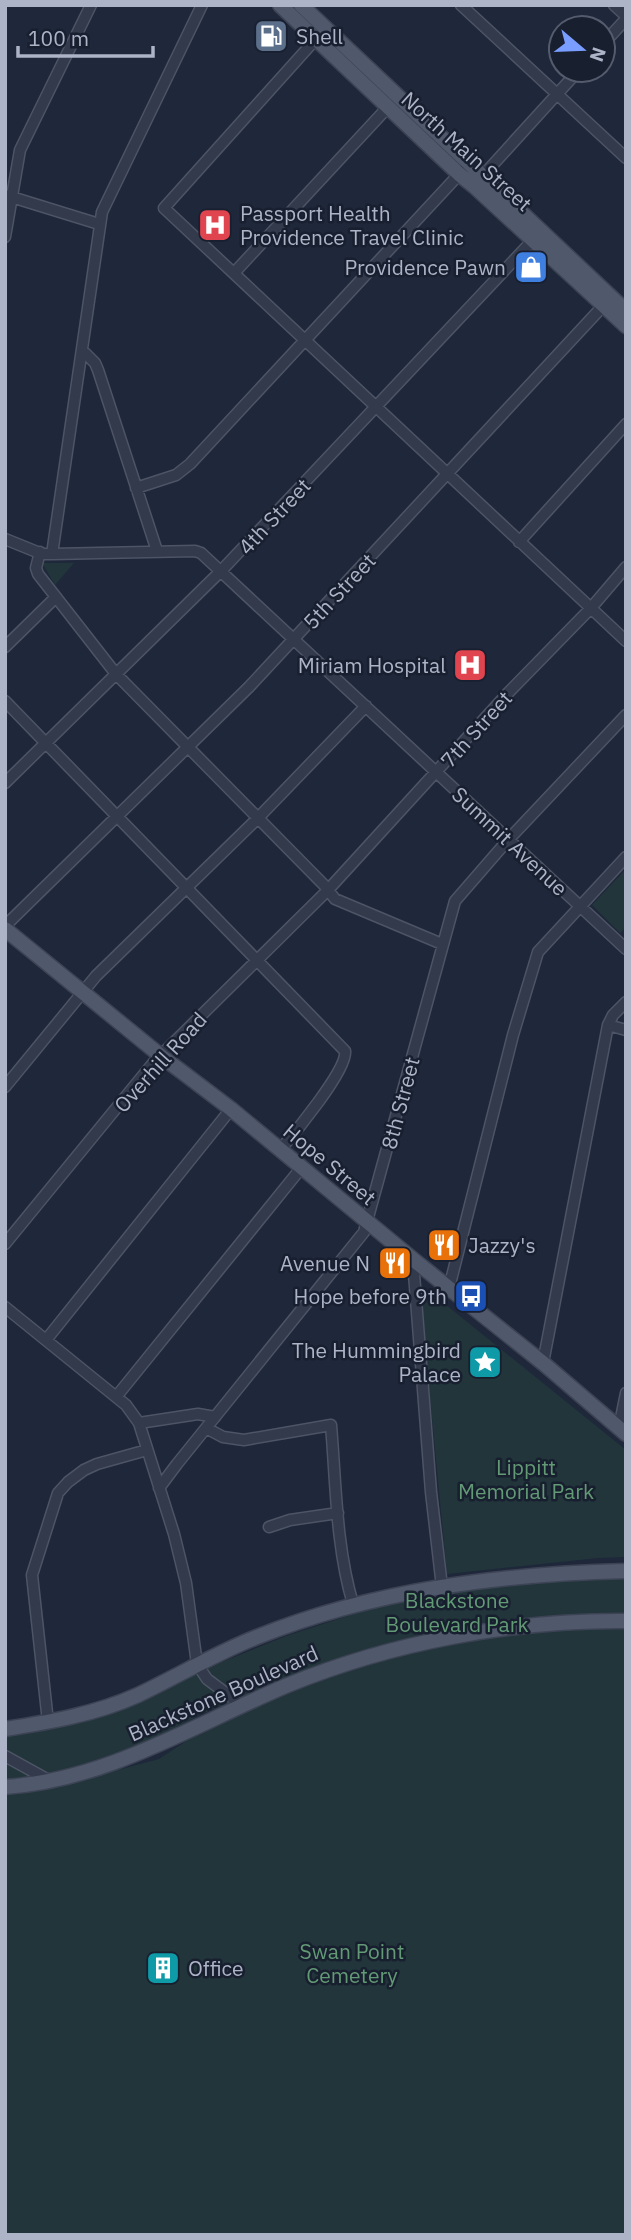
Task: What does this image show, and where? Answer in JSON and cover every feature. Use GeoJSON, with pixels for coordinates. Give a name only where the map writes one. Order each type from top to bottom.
{"type":"FeatureCollection","features":[{"type":"Feature","properties":{"kind":"main road","name":"North Main Street"},"geometry":{"type":"LineString","coordinates":[[301,5],[470,163],[479,180],[533,240],[626,326]]}},
{"type":"Feature","properties":{"kind":"main road","name":"North Main Street"},"geometry":{"type":"LineString","coordinates":[[286,7],[315,40],[459,174],[479,180],[626,311]]}},
{"type":"Feature","properties":{"kind":"main road","name":"Hope Street"},"geometry":{"type":"LineString","coordinates":[[5,927],[543,1363],[622,1431]]}},
{"type":"Feature","properties":{"kind":"main road","name":"Blackstone Boulevard"},"geometry":{"type":"LineString","coordinates":[[5,1729],[94,1711],[137,1695],[258,1636],[353,1604],[442,1587],[529,1575],[626,1571]]}},
{"type":"Feature","properties":{"kind":"main road","name":"Blackstone Boulevard"},"geometry":{"type":"LineString","coordinates":[[5,1787],[52,1782],[99,1769],[151,1750],[240,1706],[336,1667],[403,1648],[504,1630],[568,1623],[626,1621]]}},
{"type":"Feature","properties":{"kind":"street"},"geometry":{"type":"LineString","coordinates":[[5,237],[8,195],[20,150],[91,5]]}},
{"type":"Feature","properties":{"kind":"street"},"geometry":{"type":"LineString","coordinates":[[52,554],[99,223],[106,202],[202,5]]}},
{"type":"Feature","properties":{"kind":"street"},"geometry":{"type":"LineString","coordinates":[[461,5],[626,158]]}},
{"type":"Feature","properties":{"kind":"street"},"geometry":{"type":"LineString","coordinates":[[614,5],[626,18]]}},
{"type":"Feature","properties":{"kind":"street"},"geometry":{"type":"LineString","coordinates":[[315,40],[164,208],[626,641]]}},
{"type":"Feature","properties":{"kind":"street"},"geometry":{"type":"LineString","coordinates":[[479,180],[566,84]]}},
{"type":"Feature","properties":{"kind":"street"},"geometry":{"type":"LineString","coordinates":[[234,273],[388,107]]}},
{"type":"Feature","properties":{"kind":"street"},"geometry":{"type":"LineString","coordinates":[[136,488],[176,475],[190,464],[470,163]]}},
{"type":"Feature","properties":{"kind":"street"},"geometry":{"type":"LineString","coordinates":[[8,195],[99,223]]}},
{"type":"Feature","properties":{"kind":"street","name":"4th Street"},"geometry":{"type":"LineString","coordinates":[[5,783],[221,571],[533,240]]}},
{"type":"Feature","properties":{"kind":"street","name":"5th Street"},"geometry":{"type":"LineString","coordinates":[[5,927],[189,747],[294,639],[603,306]]}},
{"type":"Feature","properties":{"kind":"street"},"geometry":{"type":"LineString","coordinates":[[82,350],[98,370],[157,551]]}},
{"type":"Feature","properties":{"kind":"street"},"geometry":{"type":"LineString","coordinates":[[519,542],[626,424]]}},
{"type":"Feature","properties":{"kind":"street","name":"Summit Avenue"},"geometry":{"type":"LineString","coordinates":[[5,539],[52,554],[157,551],[201,553],[626,949]]}},
{"type":"Feature","properties":{"kind":"street"},"geometry":{"type":"LineString","coordinates":[[40,552],[36,568],[55,598],[116,674],[335,899],[442,944]]}},
{"type":"Feature","properties":{"kind":"street","name":"7th Street"},"geometry":{"type":"LineString","coordinates":[[327,891],[626,567]]}},
{"type":"Feature","properties":{"kind":"street"},"geometry":{"type":"LineString","coordinates":[[5,647],[55,598]]}},
{"type":"Feature","properties":{"kind":"street"},"geometry":{"type":"LineString","coordinates":[[5,701],[341,1045],[346,1056],[344,1064],[280,1150]]}},
{"type":"Feature","properties":{"kind":"street"},"geometry":{"type":"LineString","coordinates":[[5,1087],[83,991],[257,819],[366,706]]}},
{"type":"Feature","properties":{"kind":"street","name":"8th Street"},"geometry":{"type":"LineString","coordinates":[[159,1488],[358,1241],[367,1222],[455,901],[508,840],[626,715]]}},
{"type":"Feature","properties":{"kind":"street"},"geometry":{"type":"LineString","coordinates":[[449,1288],[513,1035],[538,951],[626,857]]}},
{"type":"Feature","properties":{"kind":"street","name":"Overhill Road"},"geometry":{"type":"LineString","coordinates":[[5,1244],[161,1055],[327,891]]}},
{"type":"Feature","properties":{"kind":"street"},"geometry":{"type":"LineString","coordinates":[[543,1363],[608,1025],[626,1002]]}},
{"type":"Feature","properties":{"kind":"street"},"geometry":{"type":"LineString","coordinates":[[608,1025],[626,1030]]}},
{"type":"Feature","properties":{"kind":"street"},"geometry":{"type":"LineString","coordinates":[[46,1340],[231,1109]]}},
{"type":"Feature","properties":{"kind":"street"},"geometry":{"type":"LineString","coordinates":[[116,1396],[302,1167]]}},
{"type":"Feature","properties":{"kind":"street"},"geometry":{"type":"LineString","coordinates":[[415,1261],[431,1492],[442,1587]]}},
{"type":"Feature","properties":{"kind":"street"},"geometry":{"type":"LineString","coordinates":[[5,1307],[132,1411],[139,1423],[186,1583],[197,1664],[207,1679],[240,1706]]}},
{"type":"Feature","properties":{"kind":"street"},"geometry":{"type":"LineString","coordinates":[[622,1431],[626,1394]]}},
{"type":"Feature","properties":{"kind":"street"},"geometry":{"type":"LineString","coordinates":[[139,1423],[198,1414],[215,1417]]}},
{"type":"Feature","properties":{"kind":"street"},"geometry":{"type":"LineString","coordinates":[[206,1428],[223,1437],[244,1440],[331,1425],[338,1513],[346,1578],[353,1604]]}},
{"type":"Feature","properties":{"kind":"street"},"geometry":{"type":"LineString","coordinates":[[48,1722],[32,1575],[58,1493],[84,1470],[147,1450]]}},
{"type":"Feature","properties":{"kind":"street"},"geometry":{"type":"LineString","coordinates":[[269,1527],[290,1520],[338,1513]]}},
{"type":"Feature","properties":{"kind":"street"},"geometry":{"type":"LineString","coordinates":[[5,1756],[52,1782]]}},
{"type":"Feature","properties":{"kind":"green space"},"geometry":{"type":"Polygon","coordinates":[[[42,563],[74,563],[55,585],[42,563]]]}},
{"type":"Feature","properties":{"kind":"green space"},"geometry":{"type":"Polygon","coordinates":[[[626,869],[626,927],[620,933],[592,905],[626,869]]]}},
{"type":"Feature","properties":{"kind":"green space","name":"Lippitt Memorial Park"},"geometry":{"type":"Polygon","coordinates":[[[419,1283],[626,1450],[626,1557],[447,1574],[419,1283]]]}},
{"type":"Feature","properties":{"kind":"green space","name":"Blackstone Boulevard Park"},"geometry":{"type":"Polygon","coordinates":[[[626,1575],[626,1615],[580,1616],[330,1665],[211,1710],[137,1746],[66,1770],[5,1783],[5,1735],[43,1731],[134,1705],[217,1664],[286,1636],[375,1607],[469,1587],[626,1575]]]}},
{"type":"Feature","properties":{"kind":"green space","name":"Swan Point Cemetery"},"geometry":{"type":"Polygon","coordinates":[[[626,1622],[626,2235],[5,2235],[5,1784],[22,1791],[42,1790],[159,1759],[197,1734],[302,1679],[507,1630],[626,1622]]]}},
{"type":"Feature","properties":{"kind":"place","name":"Shell"},"geometry":{"type":"Point","coordinates":[271,36]}},
{"type":"Feature","properties":{"kind":"place","name":"Passport Health Providence Travel Clinic"},"geometry":{"type":"Point","coordinates":[215,225]}},
{"type":"Feature","properties":{"kind":"place","name":"Providence Pawn"},"geometry":{"type":"Point","coordinates":[531,267]}},
{"type":"Feature","properties":{"kind":"place","name":"Miriam Hospital"},"geometry":{"type":"Point","coordinates":[470,665]}},
{"type":"Feature","properties":{"kind":"place","name":"Jazzy's"},"geometry":{"type":"Point","coordinates":[444,1245]}},
{"type":"Feature","properties":{"kind":"place","name":"Avenue N"},"geometry":{"type":"Point","coordinates":[395,1263]}},
{"type":"Feature","properties":{"kind":"place","name":"Hope before 9th"},"geometry":{"type":"Point","coordinates":[471,1296]}},
{"type":"Feature","properties":{"kind":"place","name":"The Hummingbird Palace"},"geometry":{"type":"Point","coordinates":[485,1362]}},
{"type":"Feature","properties":{"kind":"place","name":"Office"},"geometry":{"type":"Point","coordinates":[163,1968]}}]}
